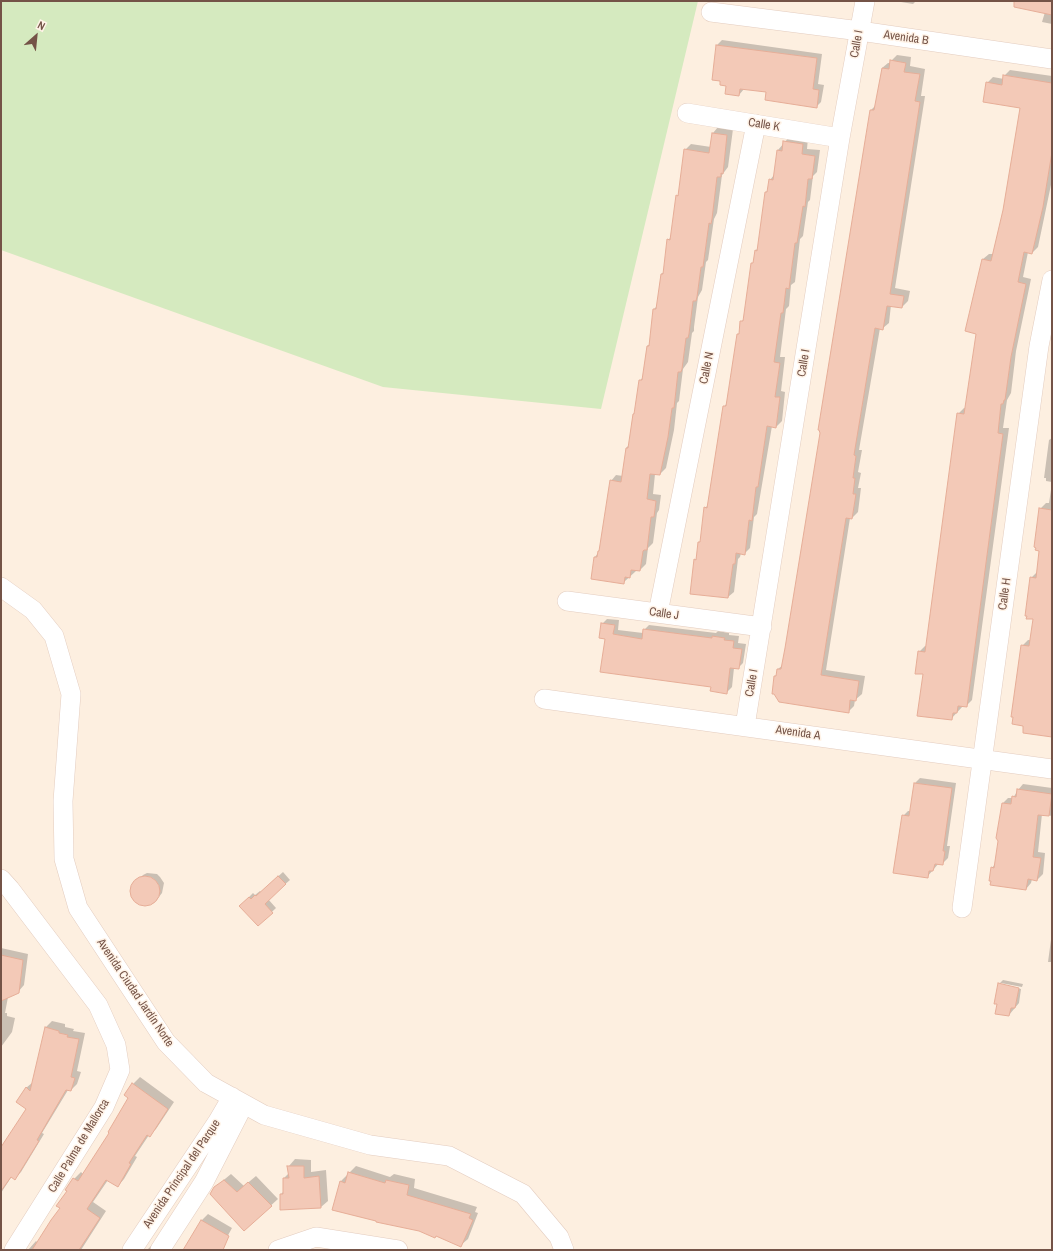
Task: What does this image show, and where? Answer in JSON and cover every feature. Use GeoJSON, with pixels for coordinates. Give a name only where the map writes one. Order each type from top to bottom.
{"type":"FeatureCollection","features":[{"type":"Feature","properties":{"kind":"street","name":"Calle I"},"geometry":{"type":"LineString","coordinates":[[744,726],[762,627],[840,138],[865,1]]}},
{"type":"Feature","properties":{"kind":"street","name":"Avenida B"},"geometry":{"type":"LineString","coordinates":[[711,12],[860,31],[1052,59]]}},
{"type":"Feature","properties":{"kind":"street","name":"Calle K"},"geometry":{"type":"LineString","coordinates":[[687,113],[840,138]]}},
{"type":"Feature","properties":{"kind":"street","name":"Calle N"},"geometry":{"type":"LineString","coordinates":[[658,613],[756,124]]}},
{"type":"Feature","properties":{"kind":"street","name":"Calle H"},"geometry":{"type":"LineString","coordinates":[[962,908],[1039,346],[1052,280]]}},
{"type":"Feature","properties":{"kind":"street","name":"Avenida Ciudad Jardín Norte"},"geometry":{"type":"LineString","coordinates":[[1,587],[34,610],[54,636],[71,694],[63,801],[64,859],[78,908],[166,1042],[206,1083],[264,1115],[370,1145],[449,1156],[523,1194],[559,1237],[564,1250]]}},
{"type":"Feature","properties":{"kind":"street","name":"Calle J"},"geometry":{"type":"LineString","coordinates":[[567,601],[762,627]]}},
{"type":"Feature","properties":{"kind":"street","name":"Avenida A"},"geometry":{"type":"LineString","coordinates":[[544,699],[1052,769]]}},
{"type":"Feature","properties":{"kind":"street","name":"Calle Palma de Mallorca"},"geometry":{"type":"LineString","coordinates":[[1,879],[98,1005],[116,1045],[120,1070],[104,1107],[14,1250]]}},
{"type":"Feature","properties":{"kind":"street","name":"Avenida Principal del Parque"},"geometry":{"type":"LineString","coordinates":[[132,1250],[218,1121],[238,1101]]}},
{"type":"Feature","properties":{"kind":"street","name":"Avenida Principal del Parque"},"geometry":{"type":"LineString","coordinates":[[160,1250],[204,1182],[238,1101]]}},
{"type":"Feature","properties":{"kind":"street"},"geometry":{"type":"LineString","coordinates":[[278,1250],[316,1237],[398,1250]]}},
{"type":"Feature","properties":{"kind":"green space"},"geometry":{"type":"Polygon","coordinates":[[[1,1],[698,1],[601,409],[383,387],[1,250],[1,1]]]}},
{"type":"Feature","properties":{"kind":"building"},"geometry":{"type":"Polygon","coordinates":[[[1014,1],[1052,1],[1052,15],[1014,7],[1014,1]]]}},
{"type":"Feature","properties":{"kind":"building"},"geometry":{"type":"Polygon","coordinates":[[[716,45],[817,58],[813,89],[819,90],[817,108],[765,100],[766,92],[740,89],[739,96],[725,94],[726,86],[720,85],[720,81],[712,80],[716,45]]]}},
{"type":"Feature","properties":{"kind":"building"},"geometry":{"type":"Polygon","coordinates":[[[890,60],[906,63],[904,72],[920,74],[915,101],[920,102],[890,294],[904,296],[902,308],[887,306],[883,330],[875,328],[854,455],[856,456],[853,478],[855,478],[853,494],[856,494],[852,519],[846,518],[821,675],[859,681],[856,701],[850,700],[849,713],[779,702],[774,694],[772,694],[774,676],[776,676],[777,669],[781,669],[785,648],[820,433],[818,430],[870,110],[874,110],[882,68],[889,69],[890,60]]]}},
{"type":"Feature","properties":{"kind":"building"},"geometry":{"type":"Polygon","coordinates":[[[1003,75],[1052,83],[1052,152],[1043,207],[1032,254],[1024,252],[1018,282],[1026,284],[1011,357],[1005,400],[1003,404],[1001,404],[998,433],[1003,434],[967,707],[958,706],[957,713],[953,713],[952,720],[917,716],[923,674],[915,674],[918,651],[925,652],[957,413],[964,414],[976,334],[965,331],[982,259],[991,261],[1003,210],[1020,108],[983,102],[986,82],[1002,85],[1003,75]]]}},
{"type":"Feature","properties":{"kind":"building"},"geometry":{"type":"Polygon","coordinates":[[[712,133],[727,135],[723,174],[721,173],[721,177],[717,177],[712,219],[711,224],[709,223],[703,267],[701,267],[696,301],[693,301],[689,334],[688,338],[686,338],[682,369],[681,372],[678,372],[674,408],[672,408],[660,475],[650,474],[647,499],[656,501],[654,517],[651,517],[647,550],[643,551],[640,571],[631,570],[630,578],[625,577],[624,584],[591,579],[594,557],[597,557],[599,551],[610,480],[621,482],[639,380],[642,380],[647,346],[649,346],[653,309],[656,309],[661,274],[663,274],[667,239],[670,240],[676,195],[678,196],[684,149],[709,153],[712,133]]]}},
{"type":"Feature","properties":{"kind":"building"},"geometry":{"type":"Polygon","coordinates":[[[783,141],[803,144],[802,154],[815,156],[812,179],[808,179],[805,207],[803,206],[797,243],[795,243],[789,289],[786,288],[783,313],[781,313],[774,362],[780,363],[775,397],[780,397],[776,428],[767,426],[758,487],[756,487],[752,521],[749,520],[745,555],[736,553],[728,598],[690,594],[694,559],[696,560],[698,542],[700,542],[704,507],[707,508],[723,406],[726,406],[737,334],[739,334],[740,321],[743,321],[751,263],[753,263],[755,250],[757,251],[765,192],[767,192],[769,179],[773,180],[777,150],[782,151],[783,141]]]}},
{"type":"Feature","properties":{"kind":"building"},"geometry":{"type":"Polygon","coordinates":[[[1039,508],[1052,510],[1052,737],[1023,733],[1023,726],[1012,724],[1013,717],[1011,717],[1021,645],[1029,646],[1033,619],[1026,619],[1027,616],[1025,616],[1030,577],[1036,578],[1039,551],[1035,550],[1036,548],[1034,547],[1039,508]]]}},
{"type":"Feature","properties":{"kind":"building"},"geometry":{"type":"Polygon","coordinates":[[[601,623],[615,625],[613,634],[642,639],[643,629],[712,638],[712,636],[725,638],[724,640],[734,641],[733,648],[742,649],[739,669],[730,668],[727,694],[710,691],[711,687],[600,672],[605,639],[599,638],[601,623]]]}},
{"type":"Feature","properties":{"kind":"building"},"geometry":{"type":"Polygon","coordinates":[[[914,783],[952,788],[943,851],[945,851],[943,865],[935,864],[933,871],[929,871],[928,878],[893,873],[902,815],[909,816],[914,783]]]}},
{"type":"Feature","properties":{"kind":"building"},"geometry":{"type":"Polygon","coordinates":[[[1017,789],[1052,794],[1049,816],[1038,815],[1033,857],[1041,858],[1037,881],[1028,879],[1026,890],[990,885],[991,881],[989,881],[991,867],[994,868],[998,841],[996,838],[1002,803],[1011,804],[1012,796],[1016,797],[1017,789]]]}},
{"type":"Feature","properties":{"kind":"building"},"geometry":{"type":"Polygon","coordinates":[[[145,876],[156,880],[160,891],[156,902],[145,906],[134,902],[130,891],[134,880],[145,876]]]}},
{"type":"Feature","properties":{"kind":"building"},"geometry":{"type":"Polygon","coordinates":[[[278,876],[286,884],[265,904],[273,913],[258,926],[239,906],[249,897],[251,899],[255,895],[256,896],[278,876]]]}},
{"type":"Feature","properties":{"kind":"building"},"geometry":{"type":"Polygon","coordinates":[[[1,955],[23,960],[19,993],[1,1001],[1,955]]]}},
{"type":"Feature","properties":{"kind":"building"},"geometry":{"type":"Polygon","coordinates":[[[998,983],[1019,988],[1015,1008],[1011,1008],[1009,1016],[995,1014],[997,1004],[994,1004],[998,983]]]}},
{"type":"Feature","properties":{"kind":"building"},"geometry":{"type":"Polygon","coordinates":[[[45,1027],[68,1035],[67,1037],[79,1039],[71,1077],[75,1078],[71,1091],[66,1090],[37,1140],[39,1141],[15,1180],[11,1177],[1,1191],[1,1147],[26,1109],[16,1102],[26,1087],[30,1091],[45,1027]]]}},
{"type":"Feature","properties":{"kind":"building"},"geometry":{"type":"Polygon","coordinates":[[[132,1083],[168,1109],[150,1137],[147,1135],[129,1163],[131,1164],[118,1187],[106,1180],[87,1209],[100,1218],[79,1250],[32,1250],[60,1208],[56,1206],[67,1191],[65,1190],[73,1178],[78,1181],[109,1133],[108,1132],[128,1098],[124,1095],[132,1083]]]}},
{"type":"Feature","properties":{"kind":"building"},"geometry":{"type":"Polygon","coordinates":[[[287,1166],[304,1166],[304,1178],[319,1176],[321,1208],[280,1210],[280,1194],[283,1194],[283,1178],[289,1178],[287,1166]]]}},
{"type":"Feature","properties":{"kind":"building"},"geometry":{"type":"Polygon","coordinates":[[[348,1172],[385,1183],[386,1180],[409,1185],[407,1195],[471,1214],[469,1218],[473,1220],[461,1247],[436,1236],[435,1238],[419,1231],[376,1222],[332,1210],[340,1181],[345,1183],[348,1172]]]}},
{"type":"Feature","properties":{"kind":"building"},"geometry":{"type":"Polygon","coordinates":[[[224,1180],[237,1192],[248,1182],[272,1206],[244,1231],[210,1194],[214,1187],[224,1180]]]}},
{"type":"Feature","properties":{"kind":"building"},"geometry":{"type":"Polygon","coordinates":[[[201,1220],[229,1236],[223,1250],[183,1250],[201,1220]]]}}]}
